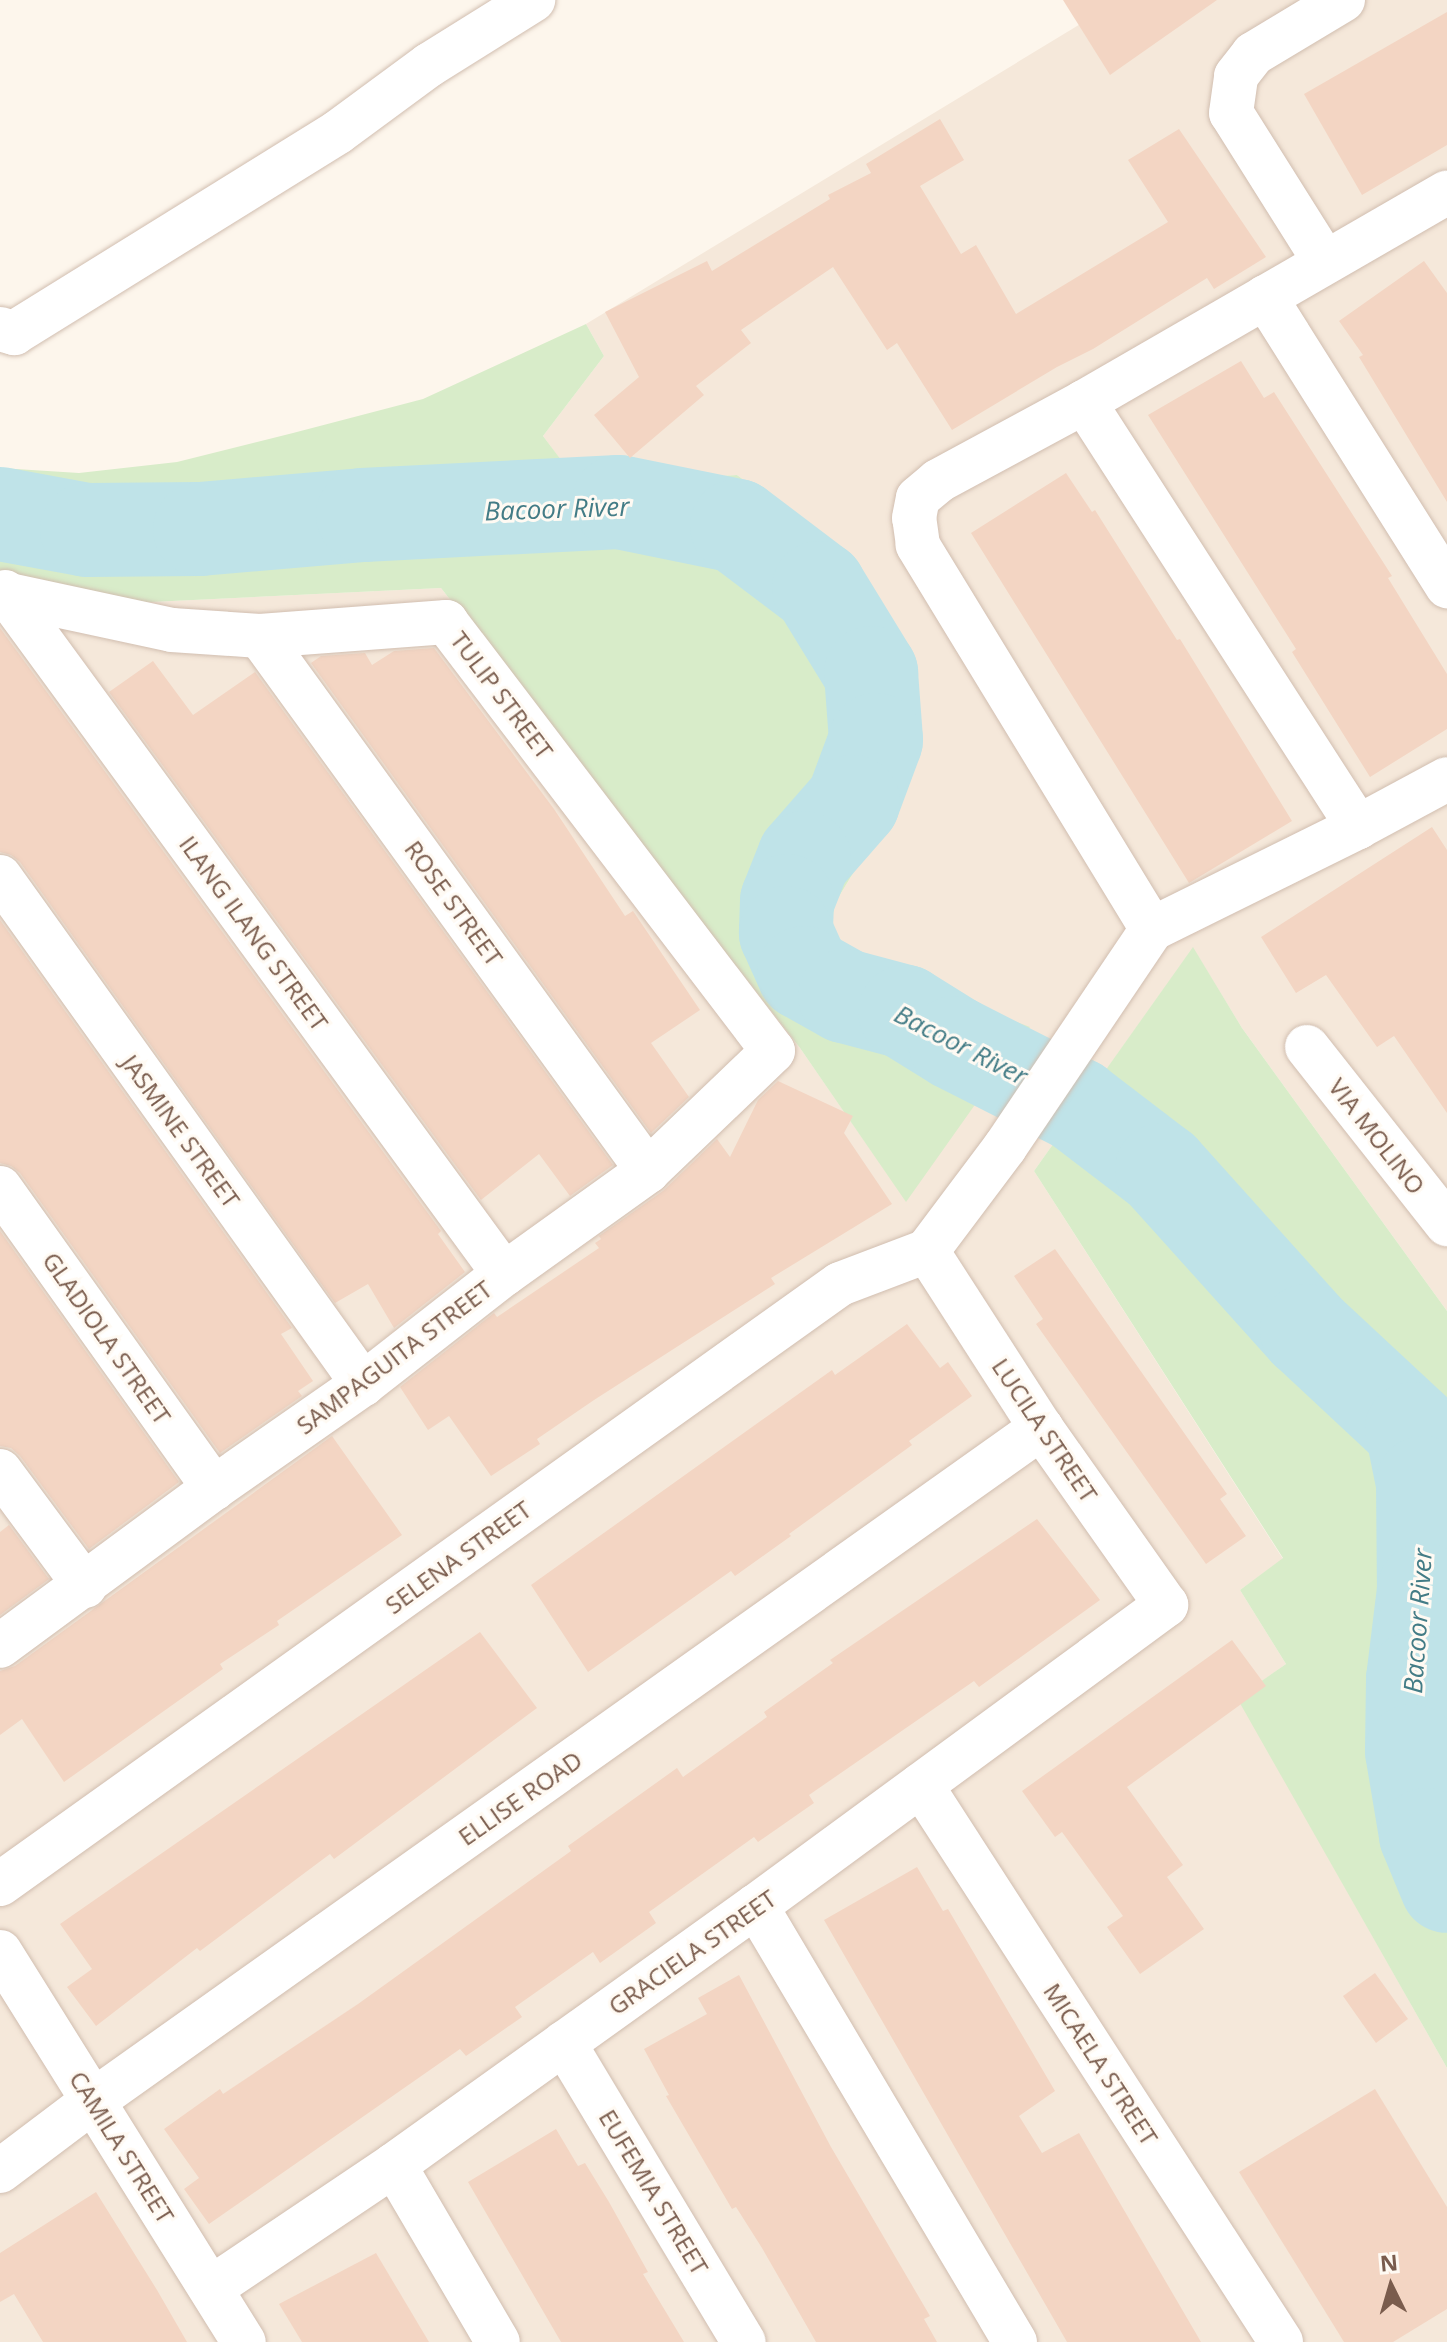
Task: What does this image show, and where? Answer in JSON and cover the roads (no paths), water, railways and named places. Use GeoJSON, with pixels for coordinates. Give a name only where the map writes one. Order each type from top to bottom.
{"type":"FeatureCollection","features":[{"type":"Feature","properties":{"kind":"street"},"geometry":{"type":"LineString","coordinates":[[0,329],[14,333],[338,132],[429,65],[533,0]]}},
{"type":"Feature","properties":{"kind":"street"},"geometry":{"type":"LineString","coordinates":[[1325,262],[1231,113],[1236,76],[1253,54],[1343,0]]}},
{"type":"Feature","properties":{"kind":"street"},"geometry":{"type":"LineString","coordinates":[[1152,929],[918,545],[914,518],[918,498],[938,481],[1084,402],[1325,262],[1444,201]]}},
{"type":"Feature","properties":{"kind":"street"},"geometry":{"type":"LineString","coordinates":[[1265,297],[1447,586]]}},
{"type":"Feature","properties":{"kind":"street"},"geometry":{"type":"LineString","coordinates":[[1084,402],[1358,827]]}},
{"type":"Feature","properties":{"kind":"street","name":"TULIP STREET"},"geometry":{"type":"LineString","coordinates":[[3,592],[101,617],[172,630],[260,636],[446,622],[773,1051]]}},
{"type":"Feature","properties":{"kind":"street","name":"ILANG ILANG STREET"},"geometry":{"type":"LineString","coordinates":[[3,592],[504,1274]]}},
{"type":"Feature","properties":{"kind":"street","name":"ROSE STREET"},"geometry":{"type":"LineString","coordinates":[[260,636],[648,1171]]}},
{"type":"Feature","properties":{"kind":"street"},"geometry":{"type":"LineString","coordinates":[[927,1251],[1036,1102],[1152,929],[1358,827],[1447,779]]}},
{"type":"Feature","properties":{"kind":"street","name":"JASMINE STREET"},"geometry":{"type":"LineString","coordinates":[[0,877],[363,1384]]}},
{"type":"Feature","properties":{"kind":"street","name":"VIA MOLINO"},"geometry":{"type":"LineString","coordinates":[[1307,1047],[1447,1224]]}},
{"type":"Feature","properties":{"kind":"street","name":"SAMPAGUITA STREET"},"geometry":{"type":"LineString","coordinates":[[0,1646],[214,1488],[363,1384],[504,1274],[648,1171],[773,1051]]}},
{"type":"Feature","properties":{"kind":"street","name":"GLADIOLA STREET"},"geometry":{"type":"LineString","coordinates":[[0,1188],[214,1488]]}},
{"type":"Feature","properties":{"kind":"street","name":"LUCILA STREET"},"geometry":{"type":"LineString","coordinates":[[927,1251],[1041,1428],[1166,1605]]}},
{"type":"Feature","properties":{"kind":"street","name":"SELENA STREET"},"geometry":{"type":"LineString","coordinates":[[0,1884],[840,1284],[927,1251]]}},
{"type":"Feature","properties":{"kind":"street","name":"ELLISE ROAD"},"geometry":{"type":"LineString","coordinates":[[0,2171],[93,2101],[1041,1428]]}},
{"type":"Feature","properties":{"kind":"street"},"geometry":{"type":"LineString","coordinates":[[0,1471],[85,1586]]}},
{"type":"Feature","properties":{"kind":"street","name":"GRACIELA STREET"},"geometry":{"type":"LineString","coordinates":[[211,2288],[394,2165],[756,1906],[1166,1605]]}},
{"type":"Feature","properties":{"kind":"street","name":"MICAELA STREET"},"geometry":{"type":"LineString","coordinates":[[921,1785],[1281,2342]]}},
{"type":"Feature","properties":{"kind":"street"},"geometry":{"type":"LineString","coordinates":[[756,1906],[1015,2342]]}},
{"type":"Feature","properties":{"kind":"street","name":"CAMILA STREET"},"geometry":{"type":"LineString","coordinates":[[0,1952],[244,2342]]}},
{"type":"Feature","properties":{"kind":"street","name":"EUFEMIA STREET"},"geometry":{"type":"LineString","coordinates":[[564,2043],[744,2342]]}},
{"type":"Feature","properties":{"kind":"street"},"geometry":{"type":"LineString","coordinates":[[394,2165],[498,2342]]}},
{"type":"Feature","properties":{"kind":"waterway","name":"Bacoor River"},"geometry":{"type":"LineString","coordinates":[[0,514],[87,530],[200,529],[363,515],[619,502],[737,526],[819,588],[871,673],[876,740],[853,802],[804,858],[787,901],[786,933],[804,973],[845,996],[905,1012],[955,1043],[1077,1105],[1162,1170],[1307,1331],[1412,1429],[1423,1483],[1424,1590],[1413,1679],[1412,1751],[1426,1835],[1447,1886]]}}]}
